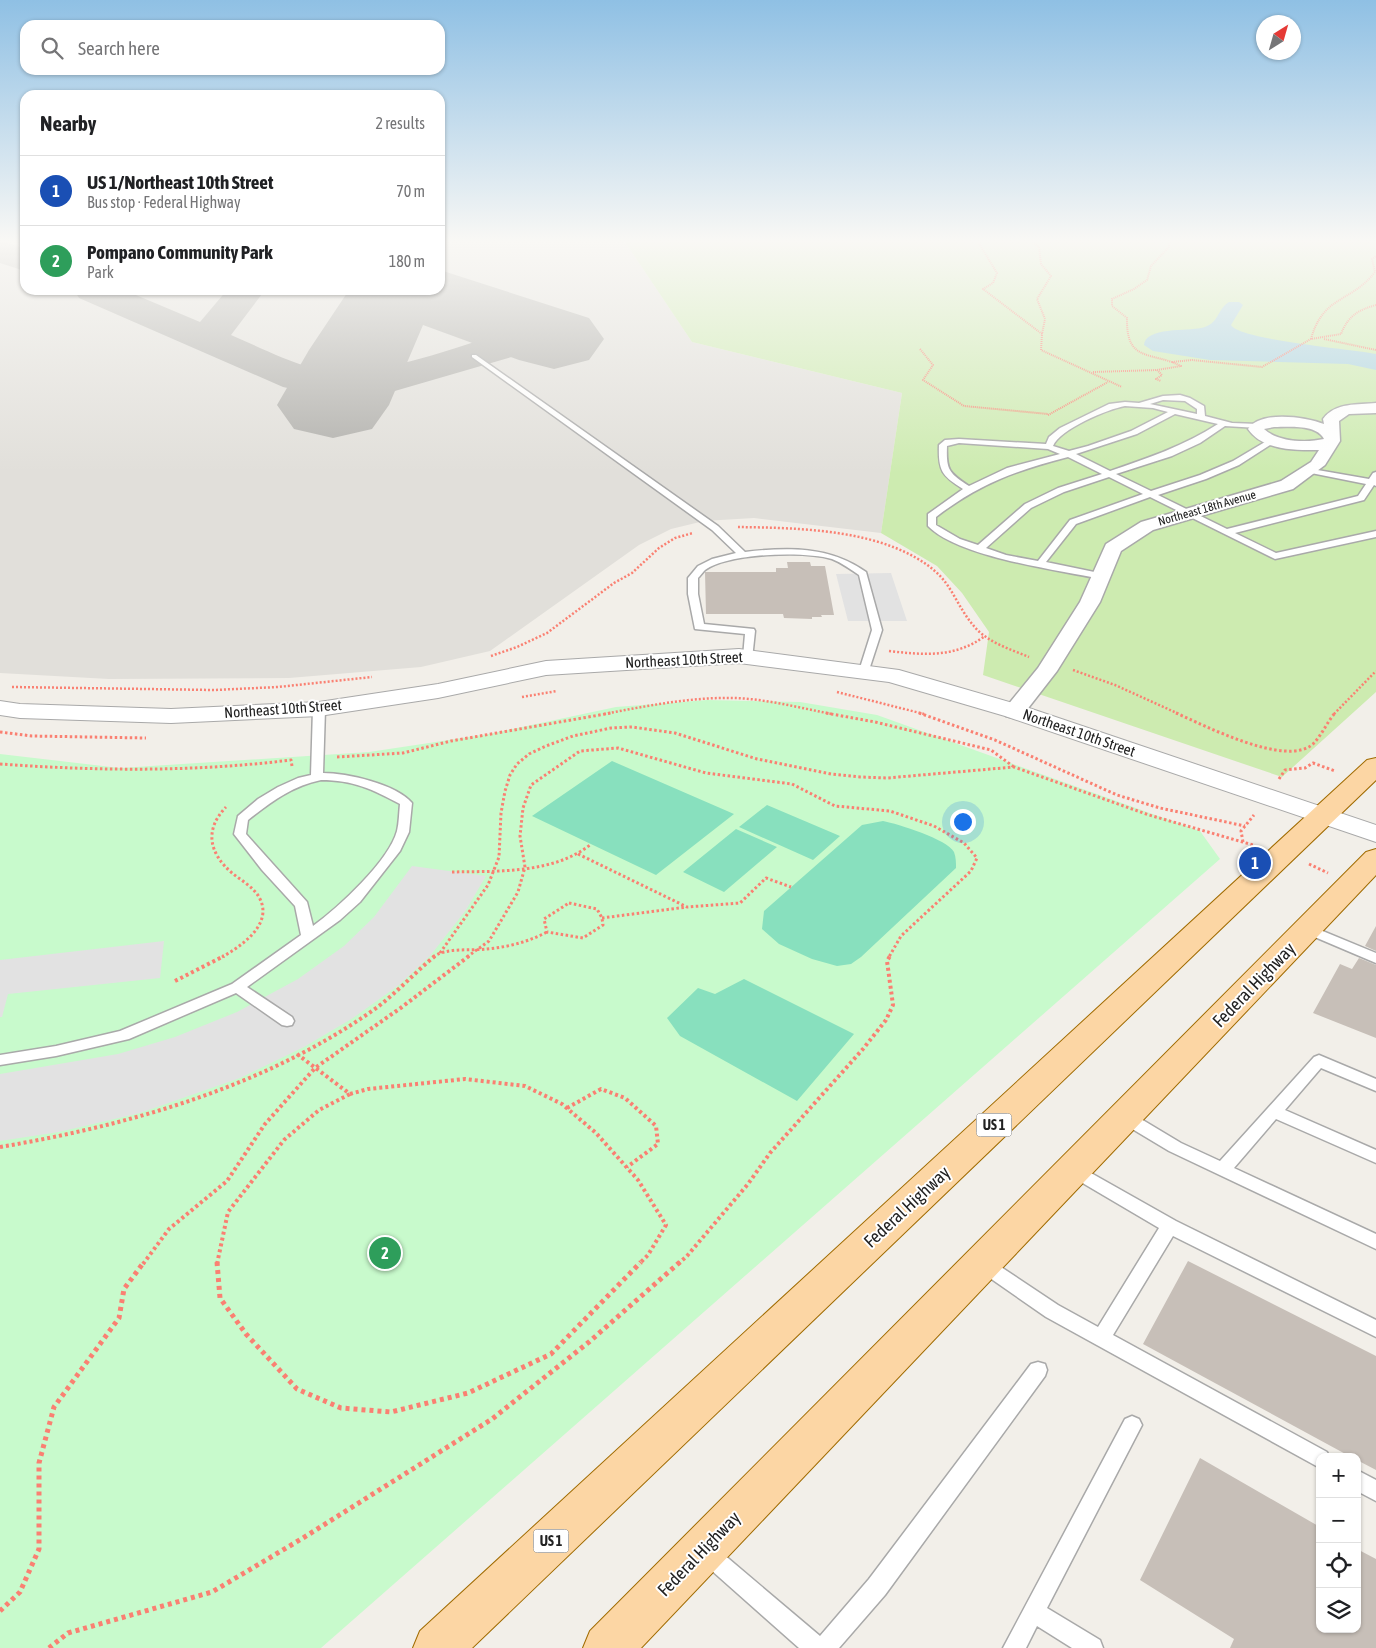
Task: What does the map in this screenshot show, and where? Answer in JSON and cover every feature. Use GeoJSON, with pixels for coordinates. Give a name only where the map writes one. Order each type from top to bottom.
{"type":"FeatureCollection","features":[{"type":"Feature","properties":{"kind":"main road","name":"Federal Highway"},"geometry":{"type":"LineString","coordinates":[[437,1648],[1376,766]]}},
{"type":"Feature","properties":{"kind":"main road","name":"Federal Highway"},"geometry":{"type":"LineString","coordinates":[[607,1648],[1075,1170],[1376,858]]}},
{"type":"Feature","properties":{"kind":"street"},"geometry":{"type":"LineString","coordinates":[[1330,432],[1307,423],[1264,423],[1256,429],[1258,433],[1270,441],[1315,445],[1330,432],[1346,410],[1376,408]]}},
{"type":"Feature","properties":{"kind":"street","name":"Northeast 18th Avenue"},"geometry":{"type":"LineString","coordinates":[[1014,711],[1046,671],[1090,602],[1114,548],[1147,526],[1287,485],[1317,465],[1327,450],[1330,432]]}},
{"type":"Feature","properties":{"kind":"street","name":"Northeast 10th Street"},"geometry":{"type":"LineString","coordinates":[[0,708],[20,711],[171,716],[319,709],[438,691],[546,668],[739,656],[891,675],[1014,711],[1376,834]]}},
{"type":"Feature","properties":{"kind":"lane"},"geometry":{"type":"LineString","coordinates":[[474,356],[715,528],[742,554]]}},
{"type":"Feature","properties":{"kind":"lane"},"geometry":{"type":"LineString","coordinates":[[1140,405],[1157,398],[1167,397],[1190,401],[1201,408],[1200,418]]}},
{"type":"Feature","properties":{"kind":"lane"},"geometry":{"type":"LineString","coordinates":[[1049,447],[1052,439],[1063,430],[1112,406],[1140,405],[1224,423],[1258,426]]}},
{"type":"Feature","properties":{"kind":"lane"},"geometry":{"type":"LineString","coordinates":[[1102,576],[1004,557],[957,541],[932,526],[931,516],[949,501],[1010,470],[1069,454],[1154,424],[1174,411]]}},
{"type":"Feature","properties":{"kind":"lane"},"geometry":{"type":"LineString","coordinates":[[980,548],[1028,506],[1061,490],[1169,454],[1196,441],[1224,423]]}},
{"type":"Feature","properties":{"kind":"lane"},"geometry":{"type":"LineString","coordinates":[[970,490],[948,476],[941,466],[942,445],[948,442],[959,441],[1049,447],[1069,454],[1275,556],[1376,534]]}},
{"type":"Feature","properties":{"kind":"lane"},"geometry":{"type":"LineString","coordinates":[[1040,564],[1073,522],[1103,510],[1203,477],[1236,463],[1270,441]]}},
{"type":"Feature","properties":{"kind":"lane"},"geometry":{"type":"LineString","coordinates":[[1226,532],[1361,498],[1375,480],[1309,470]]}},
{"type":"Feature","properties":{"kind":"lane"},"geometry":{"type":"LineString","coordinates":[[748,657],[750,631],[699,627],[692,580],[698,570],[712,562],[742,554],[767,552],[816,554],[844,560],[863,574],[876,630],[864,671]]}},
{"type":"Feature","properties":{"kind":"lane"},"geometry":{"type":"LineString","coordinates":[[317,775],[319,709]]}},
{"type":"Feature","properties":{"kind":"lane"},"geometry":{"type":"LineString","coordinates":[[0,1060],[56,1051],[124,1035],[237,987],[335,917],[355,899],[384,864],[394,851],[403,832],[406,803],[382,788],[364,780],[335,775],[317,775],[288,786],[261,802],[242,819],[240,834],[302,905],[308,935]]}},
{"type":"Feature","properties":{"kind":"lane"},"geometry":{"type":"LineString","coordinates":[[1308,929],[1376,958]]}},
{"type":"Feature","properties":{"kind":"lane"},"geometry":{"type":"LineString","coordinates":[[237,987],[287,1022]]}},
{"type":"Feature","properties":{"kind":"lane"},"geometry":{"type":"LineString","coordinates":[[1223,1169],[1319,1062],[1376,1085]]}},
{"type":"Feature","properties":{"kind":"lane"},"geometry":{"type":"LineString","coordinates":[[1275,1112],[1376,1157]]}},
{"type":"Feature","properties":{"kind":"lane"},"geometry":{"type":"LineString","coordinates":[[1125,1117],[1176,1147],[1376,1242]]}},
{"type":"Feature","properties":{"kind":"lane"},"geometry":{"type":"LineString","coordinates":[[1075,1170],[1170,1226],[1376,1329]]}},
{"type":"Feature","properties":{"kind":"lane"},"geometry":{"type":"LineString","coordinates":[[1101,1338],[1170,1226]]}},
{"type":"Feature","properties":{"kind":"lane"},"geometry":{"type":"LineString","coordinates":[[983,1264],[1052,1311],[1316,1458]]}},
{"type":"Feature","properties":{"kind":"lane"},"geometry":{"type":"LineString","coordinates":[[825,1648],[877,1587],[1038,1370]]}},
{"type":"Feature","properties":{"kind":"lane"},"geometry":{"type":"LineString","coordinates":[[1014,1648],[1132,1424]]}},
{"type":"Feature","properties":{"kind":"lane"},"geometry":{"type":"LineString","coordinates":[[1361,1482],[1376,1491]]}},
{"type":"Feature","properties":{"kind":"lane"},"geometry":{"type":"LineString","coordinates":[[703,1550],[801,1636],[818,1648]]}},
{"type":"Feature","properties":{"kind":"lane"},"geometry":{"type":"LineString","coordinates":[[1034,1612],[1092,1648]]}},
{"type":"Feature","properties":{"kind":"path"},"geometry":{"type":"LineString","coordinates":[[1022,319],[1042,334]]}},
{"type":"Feature","properties":{"kind":"path"},"geometry":{"type":"LineString","coordinates":[[1045,319],[1040,350],[1114,385],[1130,389]]}},
{"type":"Feature","properties":{"kind":"path"},"geometry":{"type":"LineString","coordinates":[[1090,372],[1157,370],[1181,366],[1149,356],[1132,347],[1127,337],[1127,319]]}},
{"type":"Feature","properties":{"kind":"path"},"geometry":{"type":"LineString","coordinates":[[1311,340],[1313,328],[1318,319]]}},
{"type":"Feature","properties":{"kind":"path"},"geometry":{"type":"LineString","coordinates":[[1172,362],[1192,360],[1262,367],[1311,340],[1341,334],[1349,319]]}},
{"type":"Feature","properties":{"kind":"path"},"geometry":{"type":"LineString","coordinates":[[1321,338],[1376,350]]}},
{"type":"Feature","properties":{"kind":"path"},"geometry":{"type":"LineString","coordinates":[[920,349],[933,365],[923,380],[964,406],[1048,414]]}},
{"type":"Feature","properties":{"kind":"path"},"geometry":{"type":"LineString","coordinates":[[1157,370],[1162,375],[1156,379],[1164,383]]}},
{"type":"Feature","properties":{"kind":"path"},"geometry":{"type":"LineString","coordinates":[[1299,751],[1313,744],[1333,715],[1376,671]]}},
{"type":"Feature","properties":{"kind":"path"},"geometry":{"type":"LineString","coordinates":[[514,698],[560,690]]}},
{"type":"Feature","properties":{"kind":"path"},"geometry":{"type":"LineString","coordinates":[[835,691],[898,706],[972,730],[1018,749],[1062,772],[1146,804],[1193,815],[1227,820],[1245,826]]}},
{"type":"Feature","properties":{"kind":"path"},"geometry":{"type":"LineString","coordinates":[[0,764],[120,769],[184,769],[230,767],[317,758],[380,756],[623,709],[676,701],[732,698],[761,700],[875,722],[990,750],[1014,767],[1149,815],[1284,853],[1352,883]]}},
{"type":"Feature","properties":{"kind":"path"},"geometry":{"type":"LineString","coordinates":[[0,1147],[54,1139],[148,1116],[222,1090],[342,1030],[381,1005],[440,953],[488,885],[499,857],[501,813],[510,775],[516,764],[546,746],[593,730],[632,727],[692,737],[757,759],[822,772],[860,777],[887,778],[1014,767]]}},
{"type":"Feature","properties":{"kind":"path"},"geometry":{"type":"LineString","coordinates":[[0,732],[32,736],[148,738]]}},
{"type":"Feature","properties":{"kind":"path"},"geometry":{"type":"LineString","coordinates":[[0,1611],[20,1592],[40,1549],[39,1463],[54,1407],[119,1318],[124,1289],[169,1229],[227,1181],[265,1124],[315,1068],[489,941],[518,892],[525,867],[520,836],[523,808],[531,786],[556,766],[580,751],[618,748],[706,772],[792,784],[836,806],[890,811],[934,826],[964,843],[978,858],[971,871],[901,936],[887,961],[893,1005],[886,1020],[863,1049],[770,1153],[748,1184],[687,1256],[589,1342],[492,1419],[303,1538],[212,1592],[68,1633],[48,1648]]}},
{"type":"Feature","properties":{"kind":"path"},"geometry":{"type":"LineString","coordinates":[[288,769],[292,767],[291,760]]}},
{"type":"Feature","properties":{"kind":"path"},"geometry":{"type":"LineString","coordinates":[[175,981],[210,964],[238,946],[255,932],[263,912],[260,896],[245,880],[223,864],[211,845],[211,827],[231,804]]}},
{"type":"Feature","properties":{"kind":"path"},"geometry":{"type":"LineString","coordinates":[[452,872],[554,864],[578,854],[590,845]]}},
{"type":"Feature","properties":{"kind":"path"},"geometry":{"type":"LineString","coordinates":[[578,854],[687,907]]}},
{"type":"Feature","properties":{"kind":"path"},"geometry":{"type":"LineString","coordinates":[[602,918],[687,907],[740,903],[766,878],[791,887]]}},
{"type":"Feature","properties":{"kind":"path"},"geometry":{"type":"LineString","coordinates":[[440,953],[476,950],[524,942],[537,938],[547,932],[583,938],[603,925],[602,918],[597,908],[568,902],[544,919],[547,932]]}},
{"type":"Feature","properties":{"kind":"path"},"geometry":{"type":"LineString","coordinates":[[297,1054],[350,1094]]}},
{"type":"Feature","properties":{"kind":"path"},"geometry":{"type":"LineString","coordinates":[[464,1079],[525,1086],[567,1108],[596,1133],[638,1180],[666,1225],[648,1255],[551,1354],[468,1393],[391,1412],[341,1408],[297,1388],[246,1334],[220,1298],[217,1263],[228,1212],[278,1147],[319,1110],[350,1094],[368,1089],[464,1079]]}},
{"type":"Feature","properties":{"kind":"path"},"geometry":{"type":"LineString","coordinates":[[567,1108],[601,1089],[625,1098],[656,1126],[658,1144],[627,1167]]}},
{"type":"Feature","properties":{"kind":"shaded area"},"geometry":{"type":"Polygon","coordinates":[[[0,319],[677,319],[692,342],[902,393],[881,533],[754,518],[704,521],[671,529],[639,545],[490,651],[421,667],[289,678],[109,679],[0,673],[0,319]]]}},
{"type":"Feature","properties":{"kind":"shaded area"},"geometry":{"type":"Polygon","coordinates":[[[891,573],[907,621],[848,621],[836,574],[891,573]]]}},
{"type":"Feature","properties":{"kind":"shaded area"},"geometry":{"type":"Polygon","coordinates":[[[412,866],[486,876],[466,910],[430,956],[399,985],[353,1018],[304,1047],[240,1078],[140,1113],[59,1132],[0,1141],[0,1074],[118,1054],[175,1037],[237,1012],[298,979],[344,946],[374,917],[412,866]]]}},
{"type":"Feature","properties":{"kind":"shaded area"},"geometry":{"type":"Polygon","coordinates":[[[164,941],[160,978],[8,994],[2,1017],[0,1017],[0,960],[164,941]]]}},
{"type":"Feature","properties":{"kind":"green space"},"geometry":{"type":"Polygon","coordinates":[[[677,319],[1376,319],[1376,692],[1282,777],[983,675],[989,632],[962,593],[937,566],[881,533],[902,393],[692,342],[677,319]]]}},
{"type":"Feature","properties":{"kind":"green space"},"geometry":{"type":"Polygon","coordinates":[[[707,700],[800,702],[877,715],[1200,831],[1220,859],[321,1648],[0,1648],[0,754],[120,768],[369,752],[489,734],[616,707],[707,700]]]}},
{"type":"Feature","properties":{"kind":"green space"},"geometry":{"type":"Polygon","coordinates":[[[612,761],[734,814],[656,875],[532,816],[612,761]]]}},
{"type":"Feature","properties":{"kind":"green space"},"geometry":{"type":"Polygon","coordinates":[[[767,805],[840,836],[813,860],[739,827],[767,805]]]}},
{"type":"Feature","properties":{"kind":"green space"},"geometry":{"type":"Polygon","coordinates":[[[883,821],[932,837],[950,847],[956,858],[956,868],[861,957],[851,964],[837,966],[812,959],[779,944],[762,929],[764,911],[862,825],[883,821]]]}},
{"type":"Feature","properties":{"kind":"green space"},"geometry":{"type":"Polygon","coordinates":[[[736,829],[777,847],[724,892],[683,872],[736,829]]]}},
{"type":"Feature","properties":{"kind":"green space"},"geometry":{"type":"Polygon","coordinates":[[[744,979],[854,1034],[797,1101],[680,1036],[667,1018],[698,988],[715,994],[744,979]]]}},
{"type":"Feature","properties":{"kind":"water"},"geometry":{"type":"Polygon","coordinates":[[[1235,319],[1231,325],[1254,335],[1376,354],[1376,370],[1348,364],[1210,360],[1153,351],[1144,345],[1146,339],[1152,335],[1168,331],[1201,328],[1215,320],[1235,319]]]}},
{"type":"Feature","properties":{"kind":"building"},"geometry":{"type":"Polygon","coordinates":[[[787,562],[810,562],[811,566],[825,566],[834,615],[821,615],[822,617],[812,617],[812,619],[784,618],[783,614],[706,614],[705,572],[776,572],[776,568],[788,568],[787,562]]]}},
{"type":"Feature","properties":{"kind":"building"},"geometry":{"type":"Polygon","coordinates":[[[1376,926],[1376,951],[1365,946],[1376,926]]]}},
{"type":"Feature","properties":{"kind":"building"},"geometry":{"type":"Polygon","coordinates":[[[1359,958],[1376,965],[1376,1038],[1313,1013],[1340,964],[1352,969],[1359,958]]]}},
{"type":"Feature","properties":{"kind":"building"},"geometry":{"type":"Polygon","coordinates":[[[1188,1261],[1376,1356],[1376,1470],[1361,1462],[1361,1453],[1344,1453],[1143,1344],[1188,1261]]]}},
{"type":"Feature","properties":{"kind":"building"},"geometry":{"type":"Polygon","coordinates":[[[1200,1458],[1316,1525],[1316,1633],[1361,1633],[1361,1551],[1376,1559],[1376,1648],[1230,1648],[1234,1639],[1140,1580],[1200,1458]]]}},
{"type":"Feature","properties":{"kind":"taxiway"},"geometry":{"type":"LineString","coordinates":[[160,319],[206,339]]}},
{"type":"Feature","properties":{"kind":"taxiway"},"geometry":{"type":"LineString","coordinates":[[206,339],[223,319]]}},
{"type":"Feature","properties":{"kind":"taxiway"},"geometry":{"type":"LineString","coordinates":[[206,339],[298,378],[329,384],[349,385],[381,382],[508,345],[520,338],[519,329],[512,324]]}},
{"type":"Feature","properties":{"kind":"runway"},"geometry":{"type":"LineString","coordinates":[[333,405],[360,350],[378,319]]}},
{"type":"Feature","properties":{"kind":"runway"},"geometry":{"type":"LineString","coordinates":[[495,319],[554,339]]}},
{"type":"Feature","properties":{"kind":"place","name":"US 1/Northeast 10th Street"},"geometry":{"type":"Point","coordinates":[1255,863]}},
{"type":"Feature","properties":{"kind":"place","name":"Pompano Community Park"},"geometry":{"type":"Point","coordinates":[385,1253]}}]}
